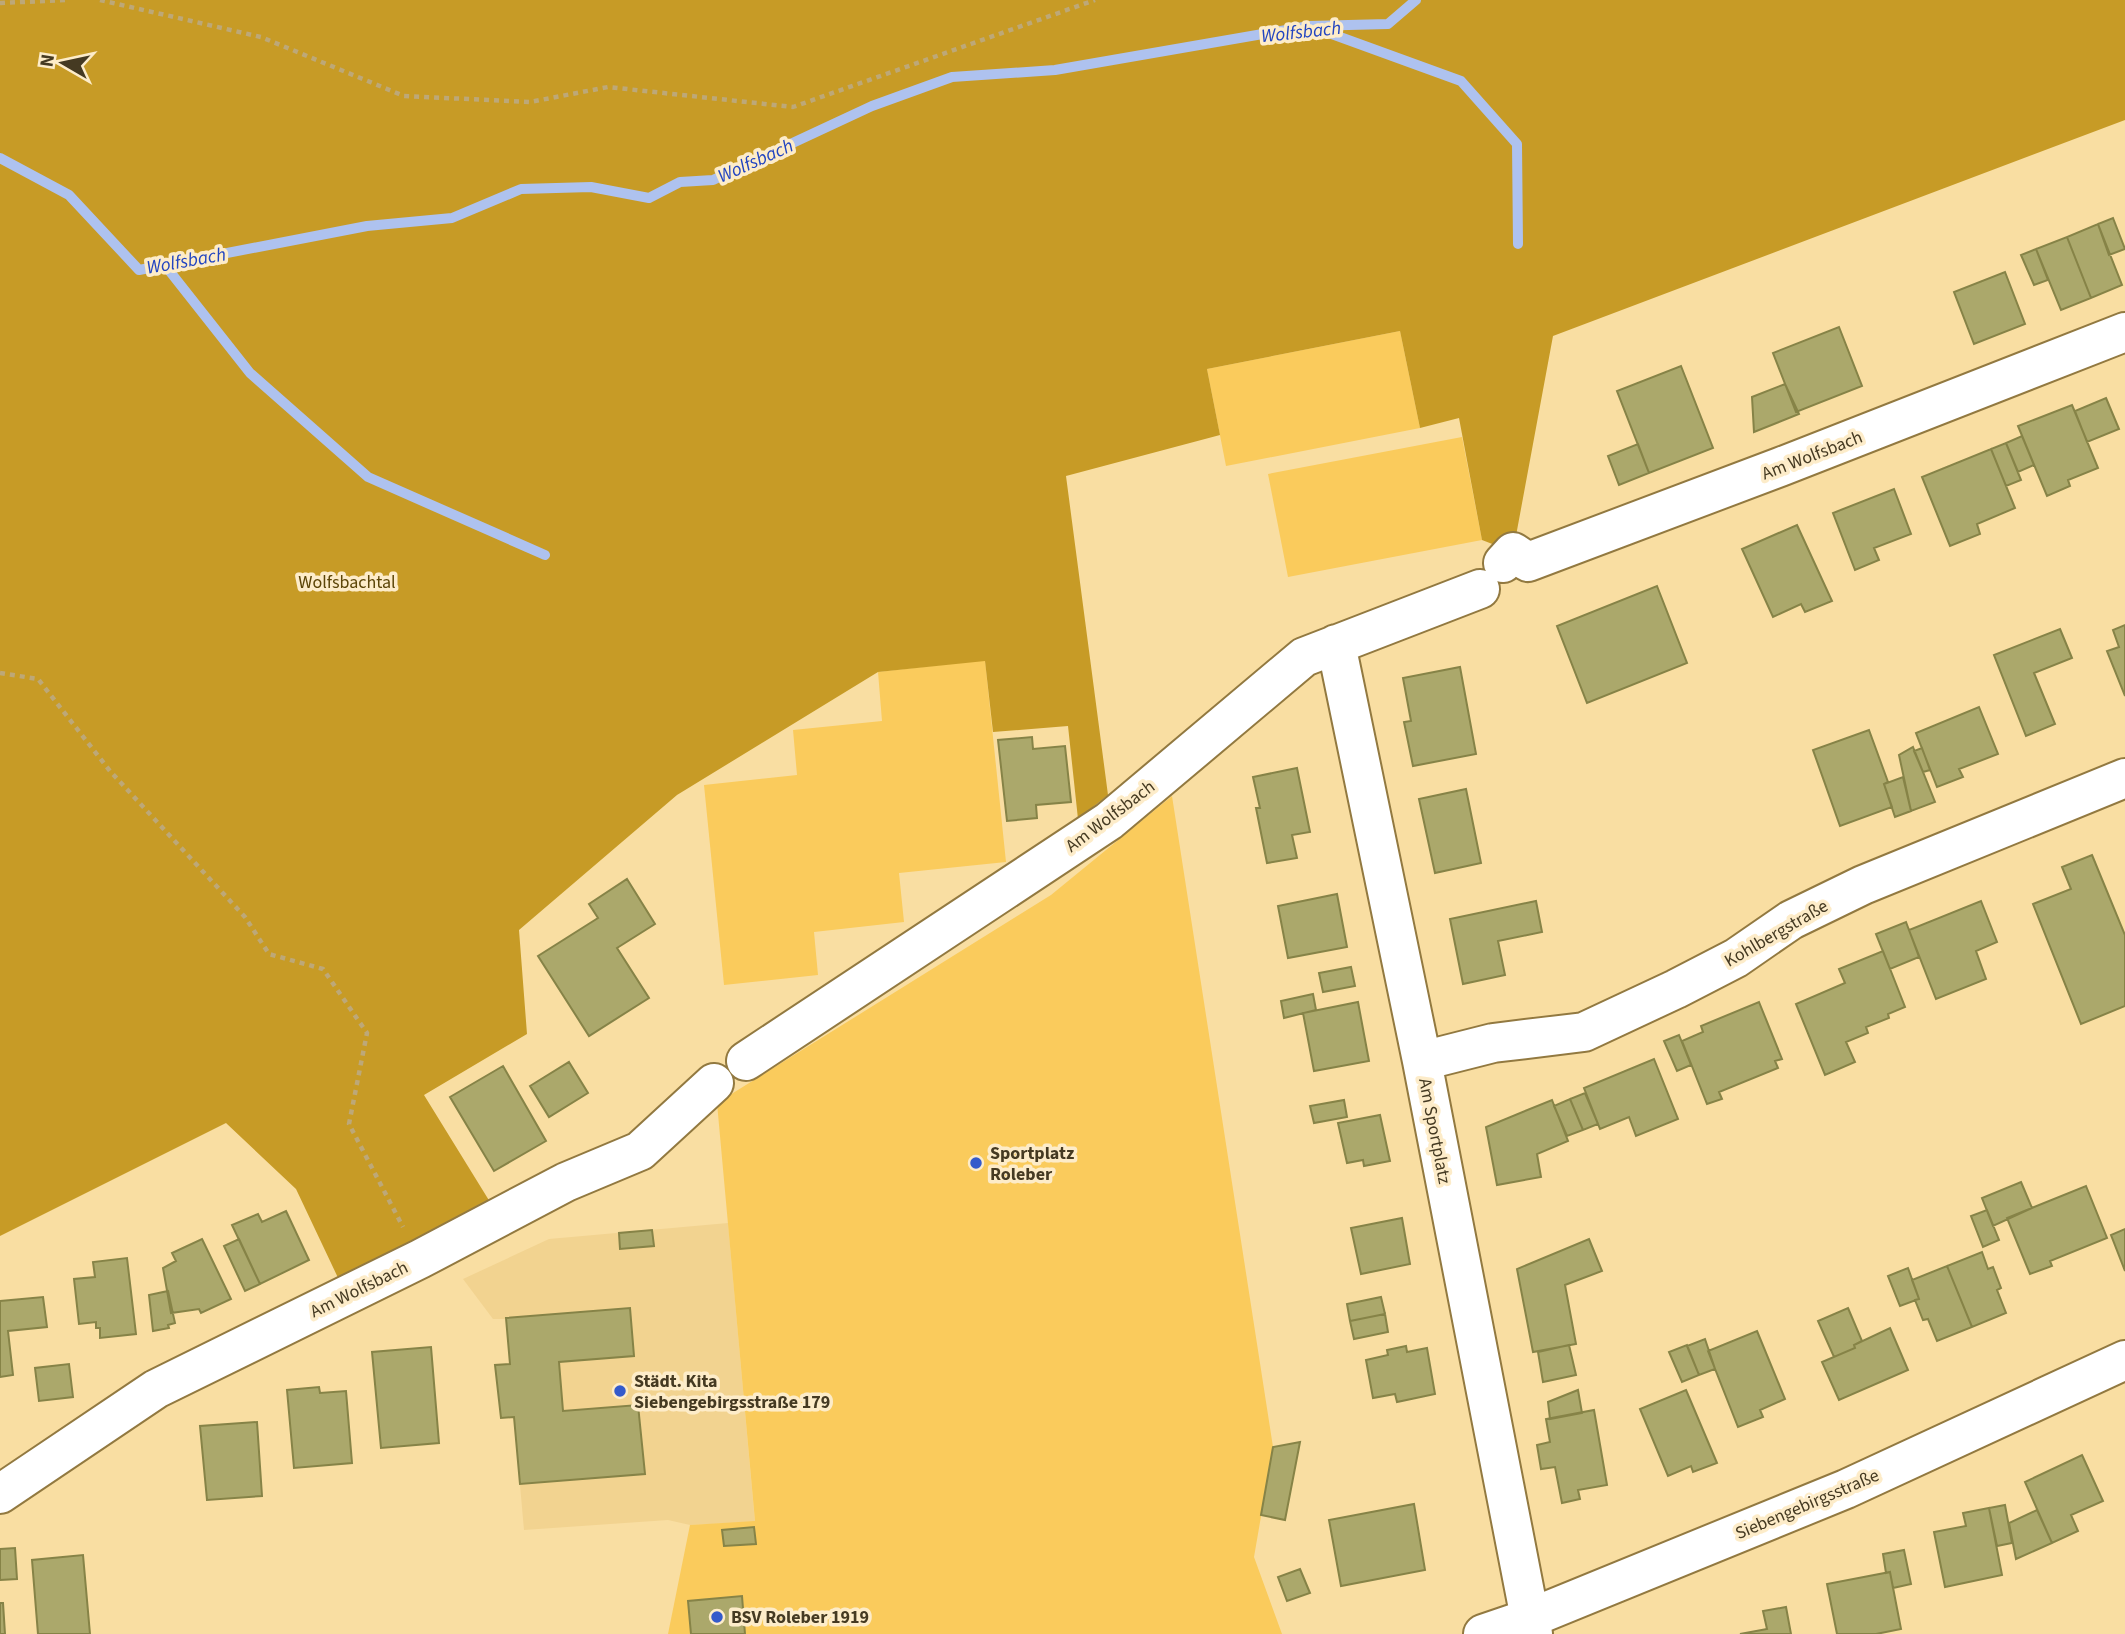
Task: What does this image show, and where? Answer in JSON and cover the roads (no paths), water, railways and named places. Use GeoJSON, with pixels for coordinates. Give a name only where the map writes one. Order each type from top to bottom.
{"type":"FeatureCollection","features":[{"type":"Feature","properties":{"kind":"street","name":"Am Wolfsbach"},"geometry":{"type":"LineString","coordinates":[[746,1060],[1109,821],[1304,657],[1491,576],[1513,552],[1528,562],[2125,332]]}},
{"type":"Feature","properties":{"kind":"street","name":"Am Sportplatz"},"geometry":{"type":"LineString","coordinates":[[1336,645],[1422,1062],[1531,1626]]}},
{"type":"Feature","properties":{"kind":"street","name":"Kohlbergstraße"},"geometry":{"type":"LineString","coordinates":[[1422,1062],[1493,1043],[1584,1032],[1676,989],[1735,958],[1791,920],[1863,886],[2125,778]]}},
{"type":"Feature","properties":{"kind":"street","name":"Am Wolfsbach"},"geometry":{"type":"LineString","coordinates":[[0,1494],[156,1389],[420,1259],[566,1182],[640,1151],[714,1083]]}},
{"type":"Feature","properties":{"kind":"street","name":"Siebengebirgsstraße"},"geometry":{"type":"LineString","coordinates":[[1483,1634],[1531,1626],[1846,1489],[2125,1360]]}},
{"type":"Feature","properties":{"kind":"waterway","name":"Wolfsbach"},"geometry":{"type":"LineString","coordinates":[[0,158],[69,195],[139,270],[367,226],[452,218],[521,189],[591,187],[649,198],[680,182],[713,180],[872,106],[952,77],[1055,70],[1309,26],[1388,24],[1416,0]]}},
{"type":"Feature","properties":{"kind":"waterway"},"geometry":{"type":"LineString","coordinates":[[1318,29],[1461,81],[1517,144],[1518,244]]}},
{"type":"Feature","properties":{"kind":"waterway"},"geometry":{"type":"LineString","coordinates":[[164,264],[250,373],[368,477],[545,555]]}},
{"type":"Feature","properties":{"kind":"place","name":"Sportplatz Roleber"},"geometry":{"type":"Point","coordinates":[976,1163]}},
{"type":"Feature","properties":{"kind":"place","name":"Städt. Kita Siebengebirgsstraße 179"},"geometry":{"type":"Point","coordinates":[620,1391]}},
{"type":"Feature","properties":{"kind":"place","name":"BSV Roleber 1919"},"geometry":{"type":"Point","coordinates":[717,1617]}},
{"type":"Feature","properties":{"kind":"park label","name":"Wolfsbachtal"},"geometry":{"type":"Point","coordinates":[347,582]}}]}
